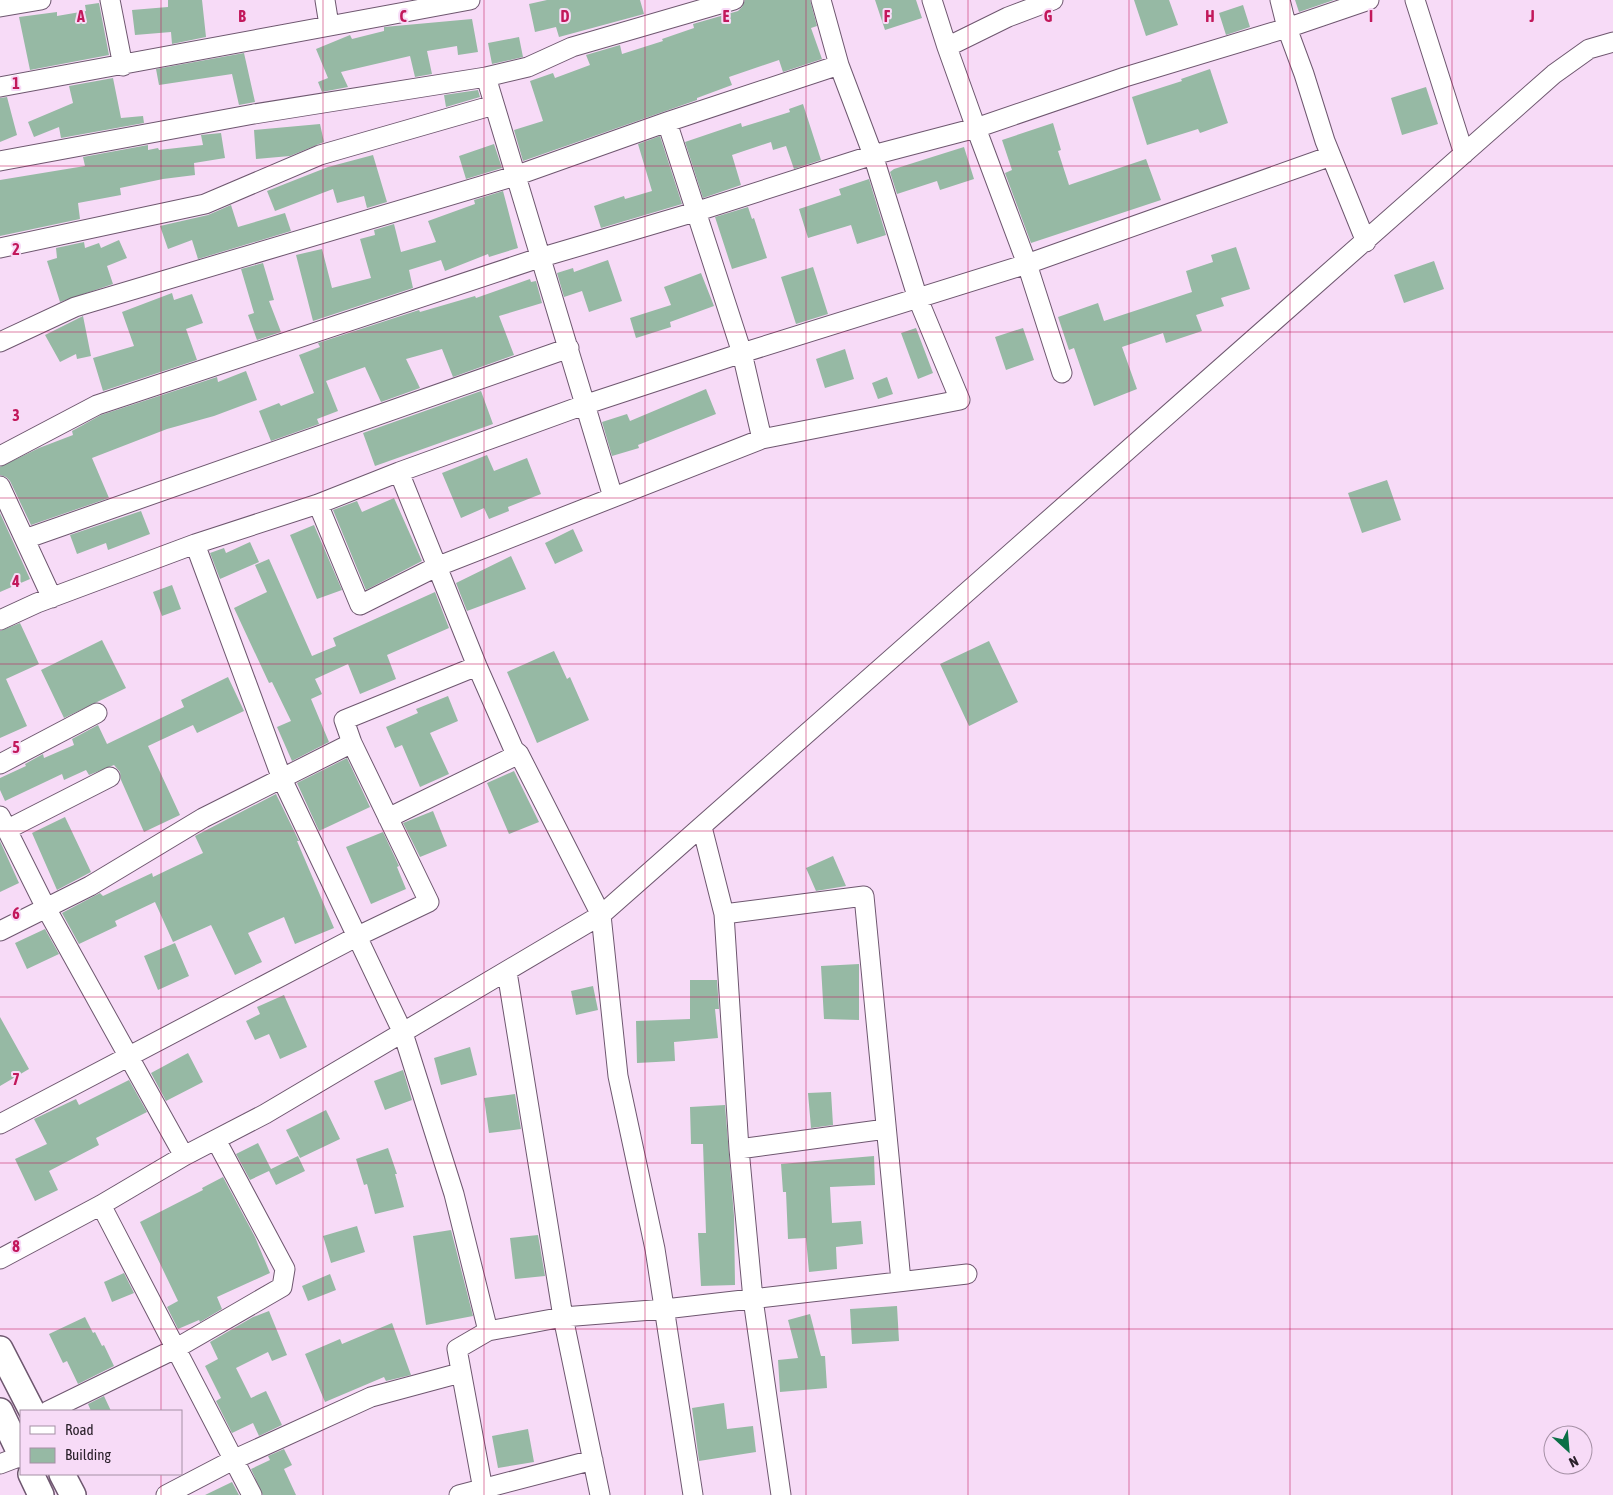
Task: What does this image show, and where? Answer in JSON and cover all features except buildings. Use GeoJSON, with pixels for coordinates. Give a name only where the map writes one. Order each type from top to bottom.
{"type":"FeatureCollection","features":[{"type":"Feature","properties":{"kind":"main road"},"geometry":{"type":"LineString","coordinates":[[0,1349],[31,1410]]}},
{"type":"Feature","properties":{"kind":"main road"},"geometry":{"type":"LineString","coordinates":[[0,1411],[20,1453]]}},
{"type":"Feature","properties":{"kind":"main road"},"geometry":{"type":"LineString","coordinates":[[31,1475],[41,1495]]}},
{"type":"Feature","properties":{"kind":"main road"},"geometry":{"type":"LineString","coordinates":[[63,1475],[73,1495]]}},
{"type":"Feature","properties":{"kind":"street"},"geometry":{"type":"LineString","coordinates":[[0,6],[41,0]]}},
{"type":"Feature","properties":{"kind":"street"},"geometry":{"type":"LineString","coordinates":[[110,0],[123,66]]}},
{"type":"Feature","properties":{"kind":"street"},"geometry":{"type":"LineString","coordinates":[[325,0],[329,25]]}},
{"type":"Feature","properties":{"kind":"street"},"geometry":{"type":"LineString","coordinates":[[0,87],[123,66],[329,25],[470,0]]}},
{"type":"Feature","properties":{"kind":"street"},"geometry":{"type":"LineString","coordinates":[[0,161],[254,114],[486,78],[528,68],[572,47],[734,0]]}},
{"type":"Feature","properties":{"kind":"street"},"geometry":{"type":"LineString","coordinates":[[318,504],[360,605],[436,567],[762,439],[960,400],[918,299],[873,154],[839,65],[821,0]]}},
{"type":"Feature","properties":{"kind":"street"},"geometry":{"type":"LineString","coordinates":[[932,0],[947,47],[1026,264],[1062,373]]}},
{"type":"Feature","properties":{"kind":"street"},"geometry":{"type":"LineString","coordinates":[[947,47],[1008,17],[1052,0]]}},
{"type":"Feature","properties":{"kind":"street"},"geometry":{"type":"LineString","coordinates":[[1280,0],[1287,28],[1331,156],[1366,242]]}},
{"type":"Feature","properties":{"kind":"street"},"geometry":{"type":"LineString","coordinates":[[0,456],[97,406],[539,258],[695,212],[873,154],[976,128],[1125,77],[1287,28],[1369,0]]}},
{"type":"Feature","properties":{"kind":"street"},"geometry":{"type":"LineString","coordinates":[[1415,0],[1464,154]]}},
{"type":"Feature","properties":{"kind":"street"},"geometry":{"type":"LineString","coordinates":[[0,1259],[101,1205],[184,1156],[265,1114],[601,915],[1366,242],[1554,74],[1589,49],[1613,42]]}},
{"type":"Feature","properties":{"kind":"street"},"geometry":{"type":"LineString","coordinates":[[0,342],[75,307],[515,176],[667,122],[839,65]]}},
{"type":"Feature","properties":{"kind":"street"},"geometry":{"type":"LineString","coordinates":[[486,78],[613,497]]}},
{"type":"Feature","properties":{"kind":"street"},"geometry":{"type":"LineString","coordinates":[[0,248],[205,204],[320,155],[494,105]]}},
{"type":"Feature","properties":{"kind":"street"},"geometry":{"type":"LineString","coordinates":[[667,122],[742,353],[762,439]]}},
{"type":"Feature","properties":{"kind":"street"},"geometry":{"type":"LineString","coordinates":[[0,620],[52,598],[195,544],[318,504],[398,472],[584,405],[742,353],[1026,264],[1331,156]]}},
{"type":"Feature","properties":{"kind":"street"},"geometry":{"type":"LineString","coordinates":[[25,539],[569,348]]}},
{"type":"Feature","properties":{"kind":"street"},"geometry":{"type":"LineString","coordinates":[[398,472],[477,666],[514,750],[519,754],[601,915],[618,1076],[655,1249],[693,1495]]}},
{"type":"Feature","properties":{"kind":"street"},"geometry":{"type":"LineString","coordinates":[[0,486],[52,598]]}},
{"type":"Feature","properties":{"kind":"street"},"geometry":{"type":"LineString","coordinates":[[195,544],[282,779],[403,1033],[454,1194],[488,1331]]}},
{"type":"Feature","properties":{"kind":"street"},"geometry":{"type":"LineString","coordinates":[[0,1124],[358,936],[429,902],[352,743],[344,720],[477,666]]}},
{"type":"Feature","properties":{"kind":"street"},"geometry":{"type":"LineString","coordinates":[[0,764],[98,713]]}},
{"type":"Feature","properties":{"kind":"street"},"geometry":{"type":"LineString","coordinates":[[0,931],[90,886],[203,818],[352,743]]}},
{"type":"Feature","properties":{"kind":"street"},"geometry":{"type":"LineString","coordinates":[[388,818],[519,754]]}},
{"type":"Feature","properties":{"kind":"street"},"geometry":{"type":"LineString","coordinates":[[110,777],[4,822],[46,908],[184,1156]]}},
{"type":"Feature","properties":{"kind":"street"},"geometry":{"type":"LineString","coordinates":[[702,826],[724,914],[740,1149],[753,1298],[782,1495]]}},
{"type":"Feature","properties":{"kind":"street"},"geometry":{"type":"LineString","coordinates":[[724,914],[864,896],[901,1281]]}},
{"type":"Feature","properties":{"kind":"street"},"geometry":{"type":"LineString","coordinates":[[507,972],[563,1317],[600,1495]]}},
{"type":"Feature","properties":{"kind":"street"},"geometry":{"type":"LineString","coordinates":[[740,1149],[886,1129]]}},
{"type":"Feature","properties":{"kind":"street"},"geometry":{"type":"LineString","coordinates":[[50,1410],[175,1348],[282,1286],[284,1269],[216,1140]]}},
{"type":"Feature","properties":{"kind":"street"},"geometry":{"type":"LineString","coordinates":[[101,1205],[235,1459],[252,1495]]}},
{"type":"Feature","properties":{"kind":"street"},"geometry":{"type":"LineString","coordinates":[[483,1492],[457,1349],[488,1331],[563,1317],[665,1309],[967,1274]]}},
{"type":"Feature","properties":{"kind":"street"},"geometry":{"type":"LineString","coordinates":[[166,1495],[235,1459],[371,1397],[460,1373]]}},
{"type":"Feature","properties":{"kind":"street"},"geometry":{"type":"LineString","coordinates":[[0,1464],[20,1455]]}},
{"type":"Feature","properties":{"kind":"street"},"geometry":{"type":"LineString","coordinates":[[458,1495],[483,1492],[593,1460]]}}]}
